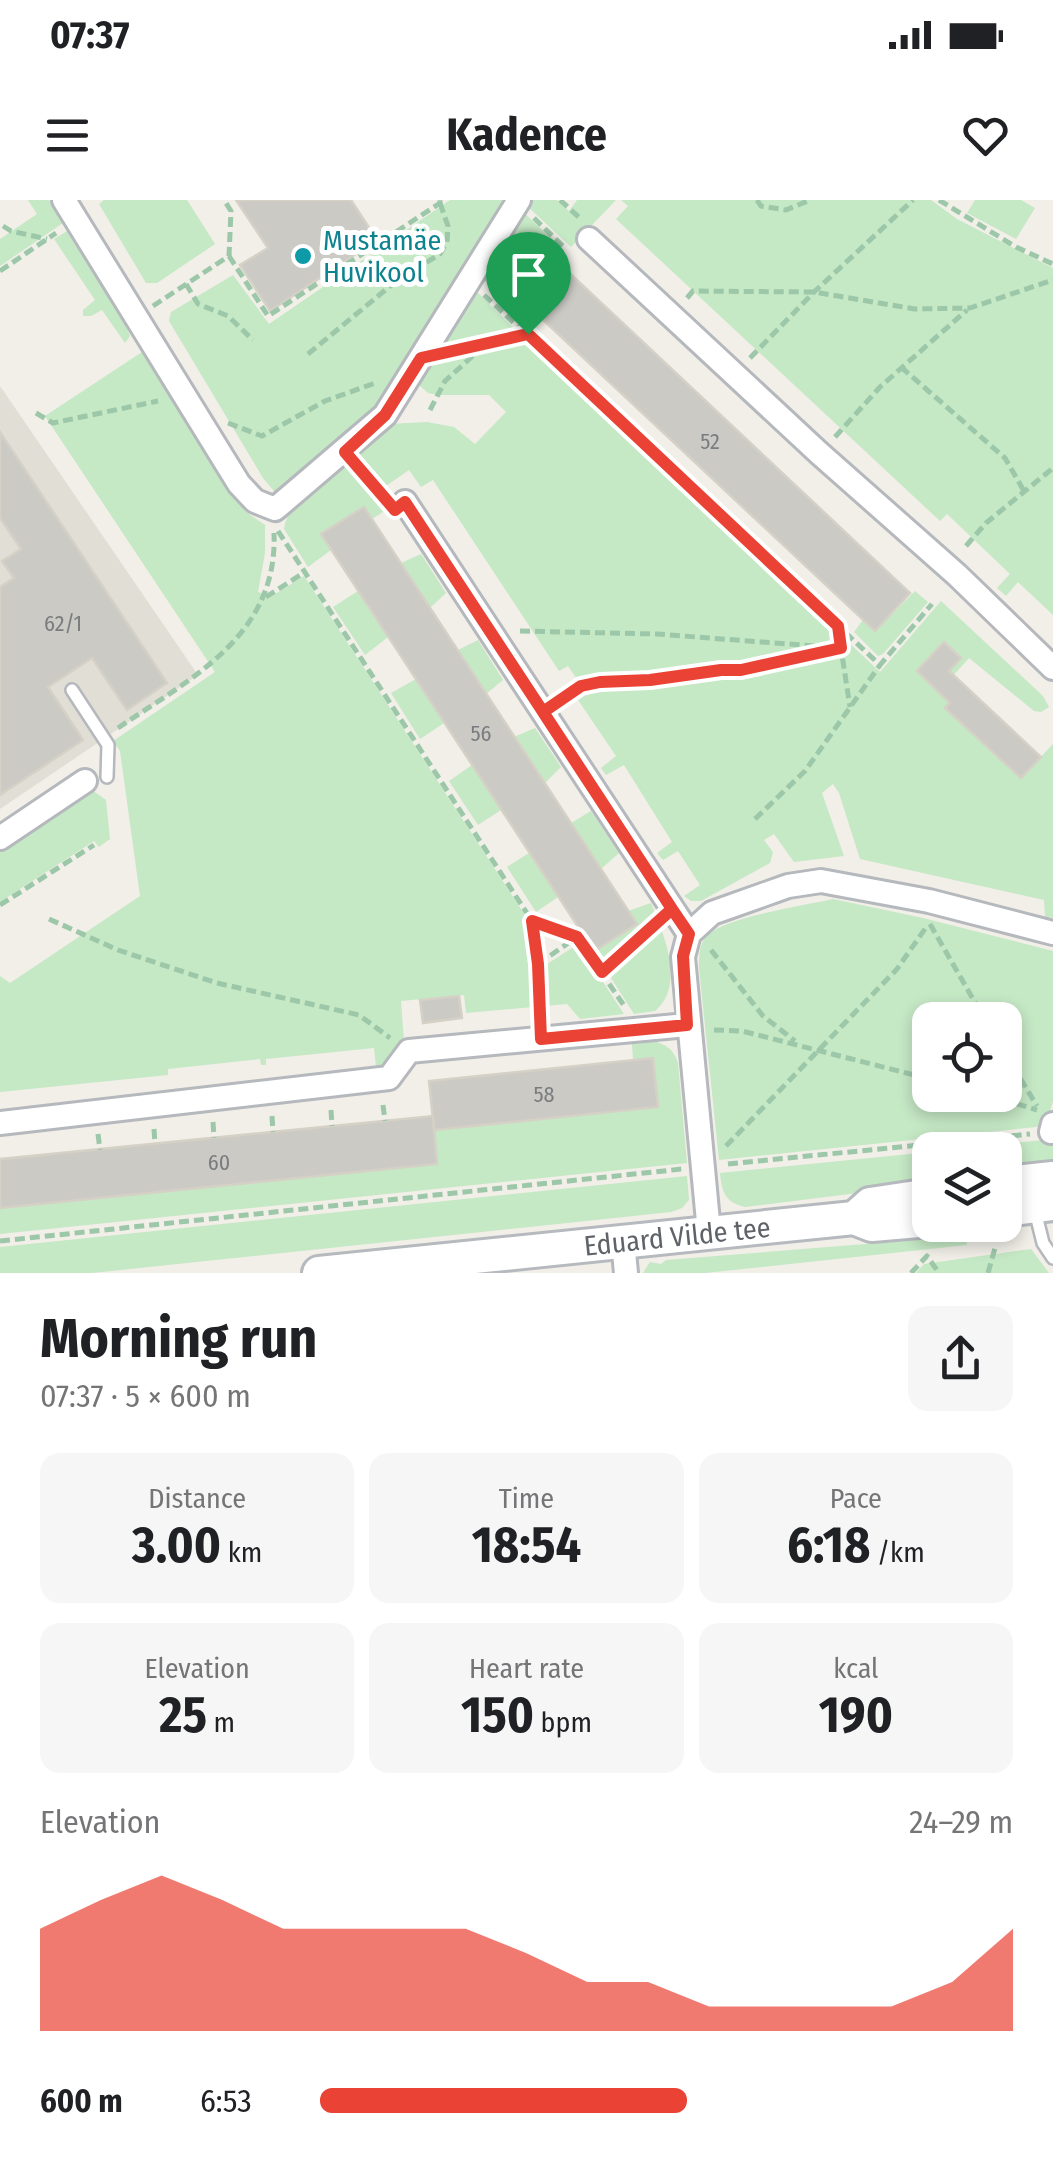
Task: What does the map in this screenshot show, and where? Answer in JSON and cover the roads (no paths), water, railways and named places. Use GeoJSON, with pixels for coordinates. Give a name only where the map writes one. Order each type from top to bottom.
{"type":"FeatureCollection","features":[{"type":"Feature","properties":{"kind":"street"},"geometry":{"type":"LineString","coordinates":[[70,210],[240,484],[255,501],[275,510],[385,415],[518,201]]}},
{"type":"Feature","properties":{"kind":"street"},"geometry":{"type":"LineString","coordinates":[[589,239],[819,453],[957,574],[1053,668]]}},
{"type":"Feature","properties":{"kind":"street"},"geometry":{"type":"LineString","coordinates":[[405,502],[689,934]]}},
{"type":"Feature","properties":{"kind":"street"},"geometry":{"type":"LineString","coordinates":[[0,838],[96,779]]}},
{"type":"Feature","properties":{"kind":"street"},"geometry":{"type":"LineString","coordinates":[[709,1232],[683,956],[689,934],[712,913],[788,886],[820,881],[929,900],[1053,933]]}},
{"type":"Feature","properties":{"kind":"street"},"geometry":{"type":"LineString","coordinates":[[0,1123],[389,1078],[409,1051],[687,1025]]}},
{"type":"Feature","properties":{"kind":"street"},"geometry":{"type":"LineString","coordinates":[[1022,1181],[1053,1178]]}},
{"type":"Feature","properties":{"kind":"street","name":"Eduard Vilde tee"},"geometry":{"type":"LineString","coordinates":[[854,1218],[870,1204],[912,1198]]}},
{"type":"Feature","properties":{"kind":"street","name":"Eduard Vilde tee"},"geometry":{"type":"LineString","coordinates":[[319,1273],[624,1257],[709,1232],[854,1218],[872,1225],[912,1222]]}},
{"type":"Feature","properties":{"kind":"lane"},"geometry":{"type":"LineString","coordinates":[[72,690],[108,744],[96,779]]}},
{"type":"Feature","properties":{"kind":"lane"},"geometry":{"type":"LineString","coordinates":[[1025,1220],[1053,1258]]}},
{"type":"Feature","properties":{"kind":"place","name":"Mustamäe Huvikool"},"geometry":{"type":"Point","coordinates":[303,256]}}]}
